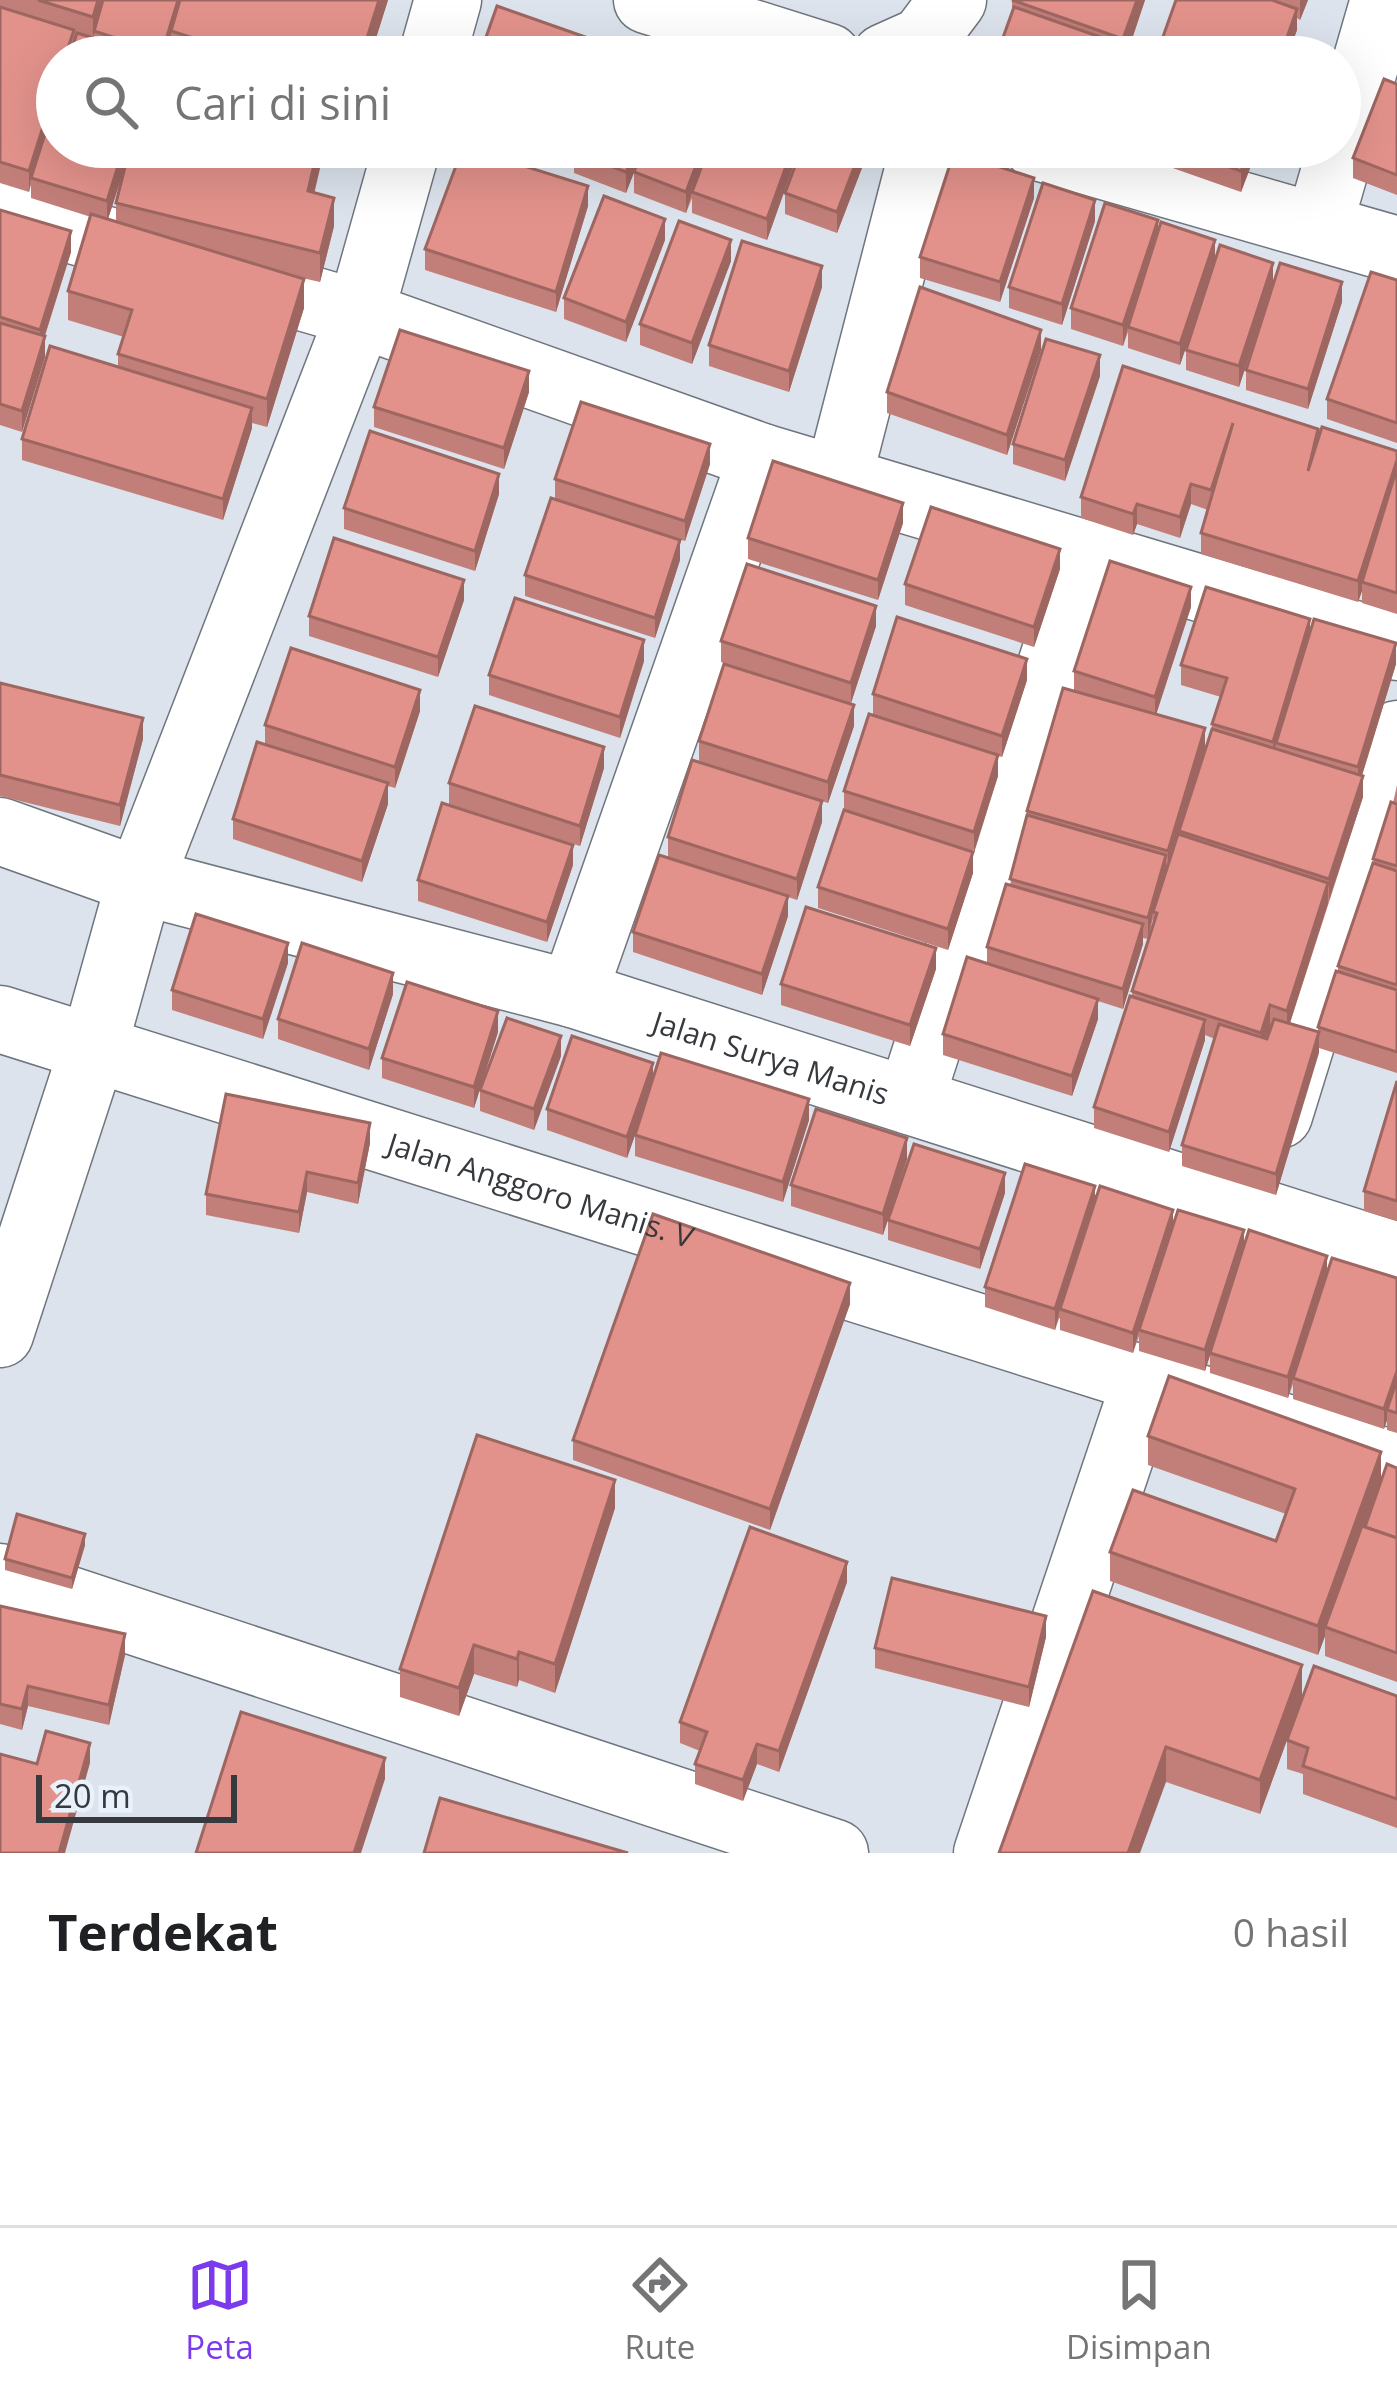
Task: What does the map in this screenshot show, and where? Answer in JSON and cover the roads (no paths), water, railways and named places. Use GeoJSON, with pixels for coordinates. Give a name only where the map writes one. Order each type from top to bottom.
{"type":"FeatureCollection","features":[{"type":"Feature","properties":{"kind":"street"},"geometry":{"type":"LineString","coordinates":[[438,36],[448,0]]}},
{"type":"Feature","properties":{"kind":"street"},"geometry":{"type":"LineString","coordinates":[[647,0],[761,36]]}},
{"type":"Feature","properties":{"kind":"street"},"geometry":{"type":"LineString","coordinates":[[926,36],[952,0]]}},
{"type":"Feature","properties":{"kind":"street"},"geometry":{"type":"LineString","coordinates":[[1361,80],[1384,0]]}},
{"type":"Feature","properties":{"kind":"street"},"geometry":{"type":"LineString","coordinates":[[0,1334],[94,1046],[140,881],[360,314],[401,168]]}},
{"type":"Feature","properties":{"kind":"street"},"geometry":{"type":"LineString","coordinates":[[838,480],[919,168]]}},
{"type":"Feature","properties":{"kind":"street"},"geometry":{"type":"LineString","coordinates":[[1114,168],[1397,250]]}},
{"type":"Feature","properties":{"kind":"street"},"geometry":{"type":"LineString","coordinates":[[1319,225],[1335,168]]}},
{"type":"Feature","properties":{"kind":"street"},"geometry":{"type":"LineString","coordinates":[[0,209],[360,314],[762,458],[1397,646]]}},
{"type":"Feature","properties":{"kind":"street"},"geometry":{"type":"LineString","coordinates":[[573,994],[762,458]]}},
{"type":"Feature","properties":{"kind":"street"},"geometry":{"type":"LineString","coordinates":[[910,1101],[1087,554]]}},
{"type":"Feature","properties":{"kind":"street"},"geometry":{"type":"LineString","coordinates":[[1249,1209],[1397,734]]}},
{"type":"Feature","properties":{"kind":"street","name":"Jalan Surya Manis"},"geometry":{"type":"LineString","coordinates":[[0,831],[140,881],[573,994],[1397,1256]]}},
{"type":"Feature","properties":{"kind":"street","name":"Jalan Anggoro Manis. V"},"geometry":{"type":"LineString","coordinates":[[0,1019],[1146,1380],[1397,1466]]}},
{"type":"Feature","properties":{"kind":"street"},"geometry":{"type":"LineString","coordinates":[[987,1853],[1146,1380]]}},
{"type":"Feature","properties":{"kind":"street"},"geometry":{"type":"LineString","coordinates":[[0,1577],[835,1853]]}}]}
